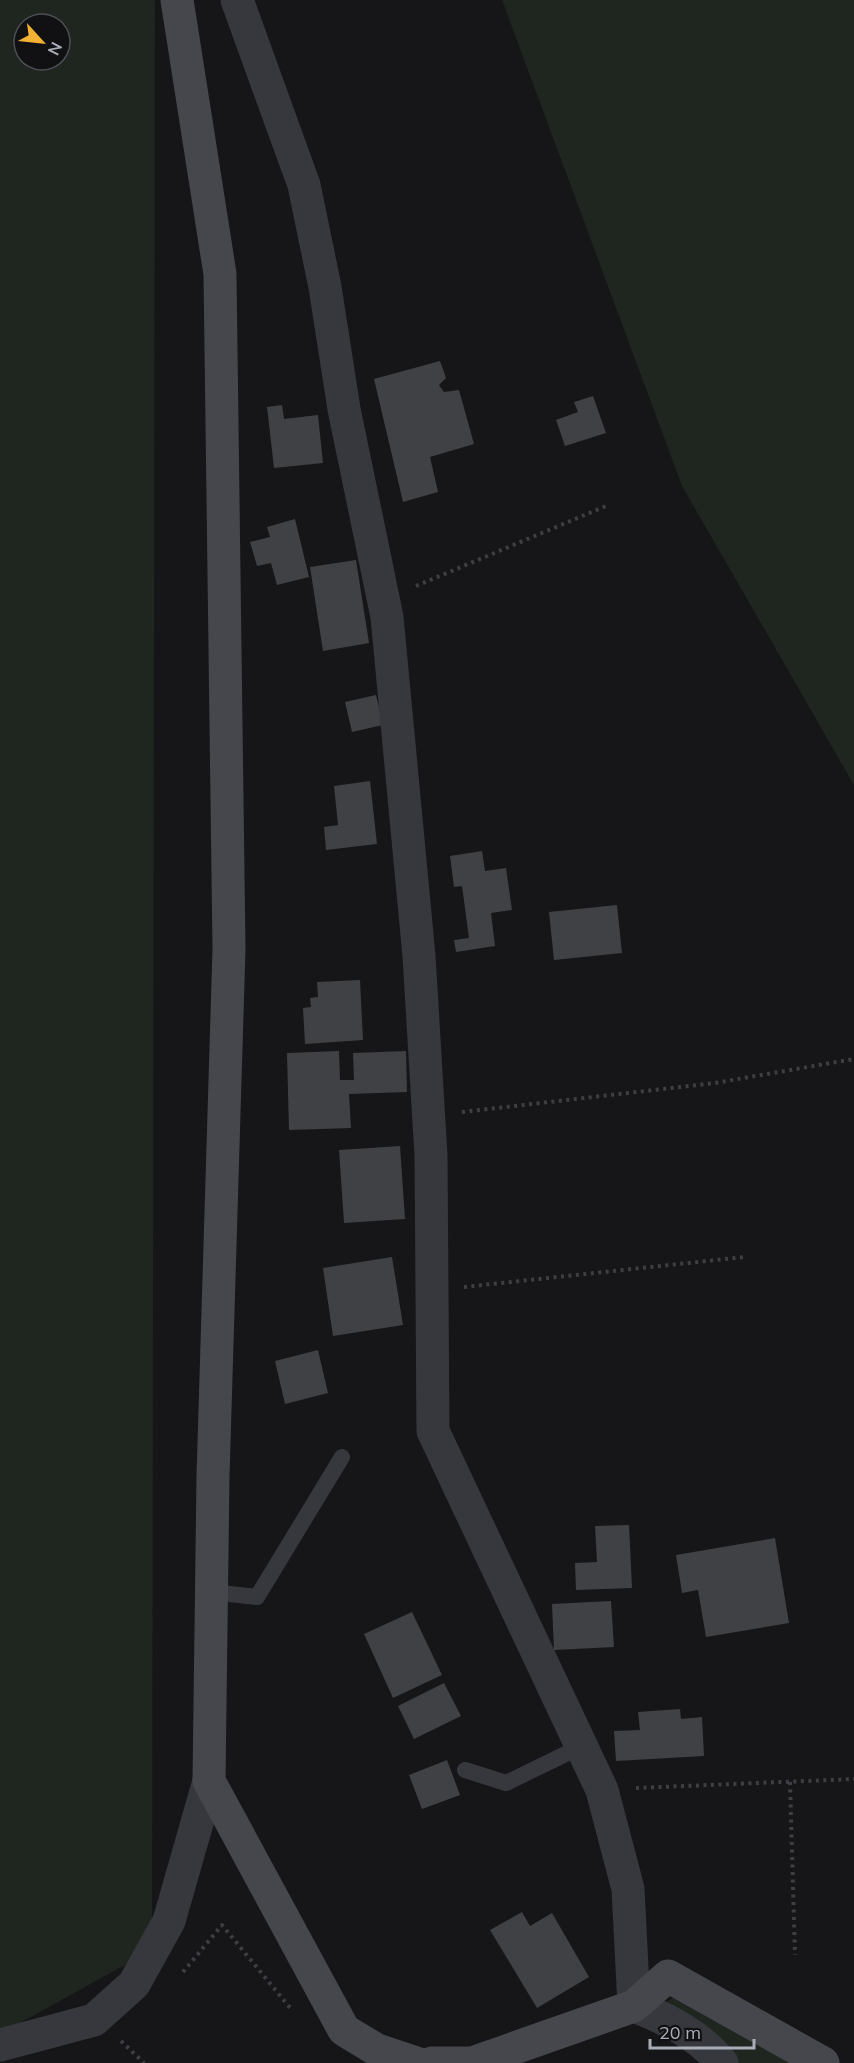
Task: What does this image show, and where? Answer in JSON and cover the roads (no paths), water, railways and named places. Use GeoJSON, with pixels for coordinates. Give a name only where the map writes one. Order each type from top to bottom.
{"type":"FeatureCollection","features":[{"type":"Feature","properties":{"kind":"street"},"geometry":{"type":"LineString","coordinates":[[0,2045],[94,2020],[134,1984],[169,1921],[209,1781],[211,1592],[229,949],[220,274],[177,0]]}},
{"type":"Feature","properties":{"kind":"street"},"geometry":{"type":"LineString","coordinates":[[237,0],[304,185],[325,287],[344,410],[387,617],[419,956],[429,1116],[433,1431],[602,1790],[628,1889],[634,2006]]}},
{"type":"Feature","properties":{"kind":"street"},"geometry":{"type":"LineString","coordinates":[[209,1781],[345,2030],[377,2050],[416,2063]]}},
{"type":"Feature","properties":{"kind":"street"},"geometry":{"type":"LineString","coordinates":[[432,2063],[472,2062],[634,2006],[668,1976],[823,2063]]}},
{"type":"Feature","properties":{"kind":"street"},"geometry":{"type":"LineString","coordinates":[[634,2006],[650,2012],[695,2037],[722,2063]]}},
{"type":"Feature","properties":{"kind":"lane"},"geometry":{"type":"LineString","coordinates":[[211,1592],[257,1597],[342,1457]]}},
{"type":"Feature","properties":{"kind":"lane"},"geometry":{"type":"LineString","coordinates":[[465,1770],[506,1783],[582,1746]]}}]}
